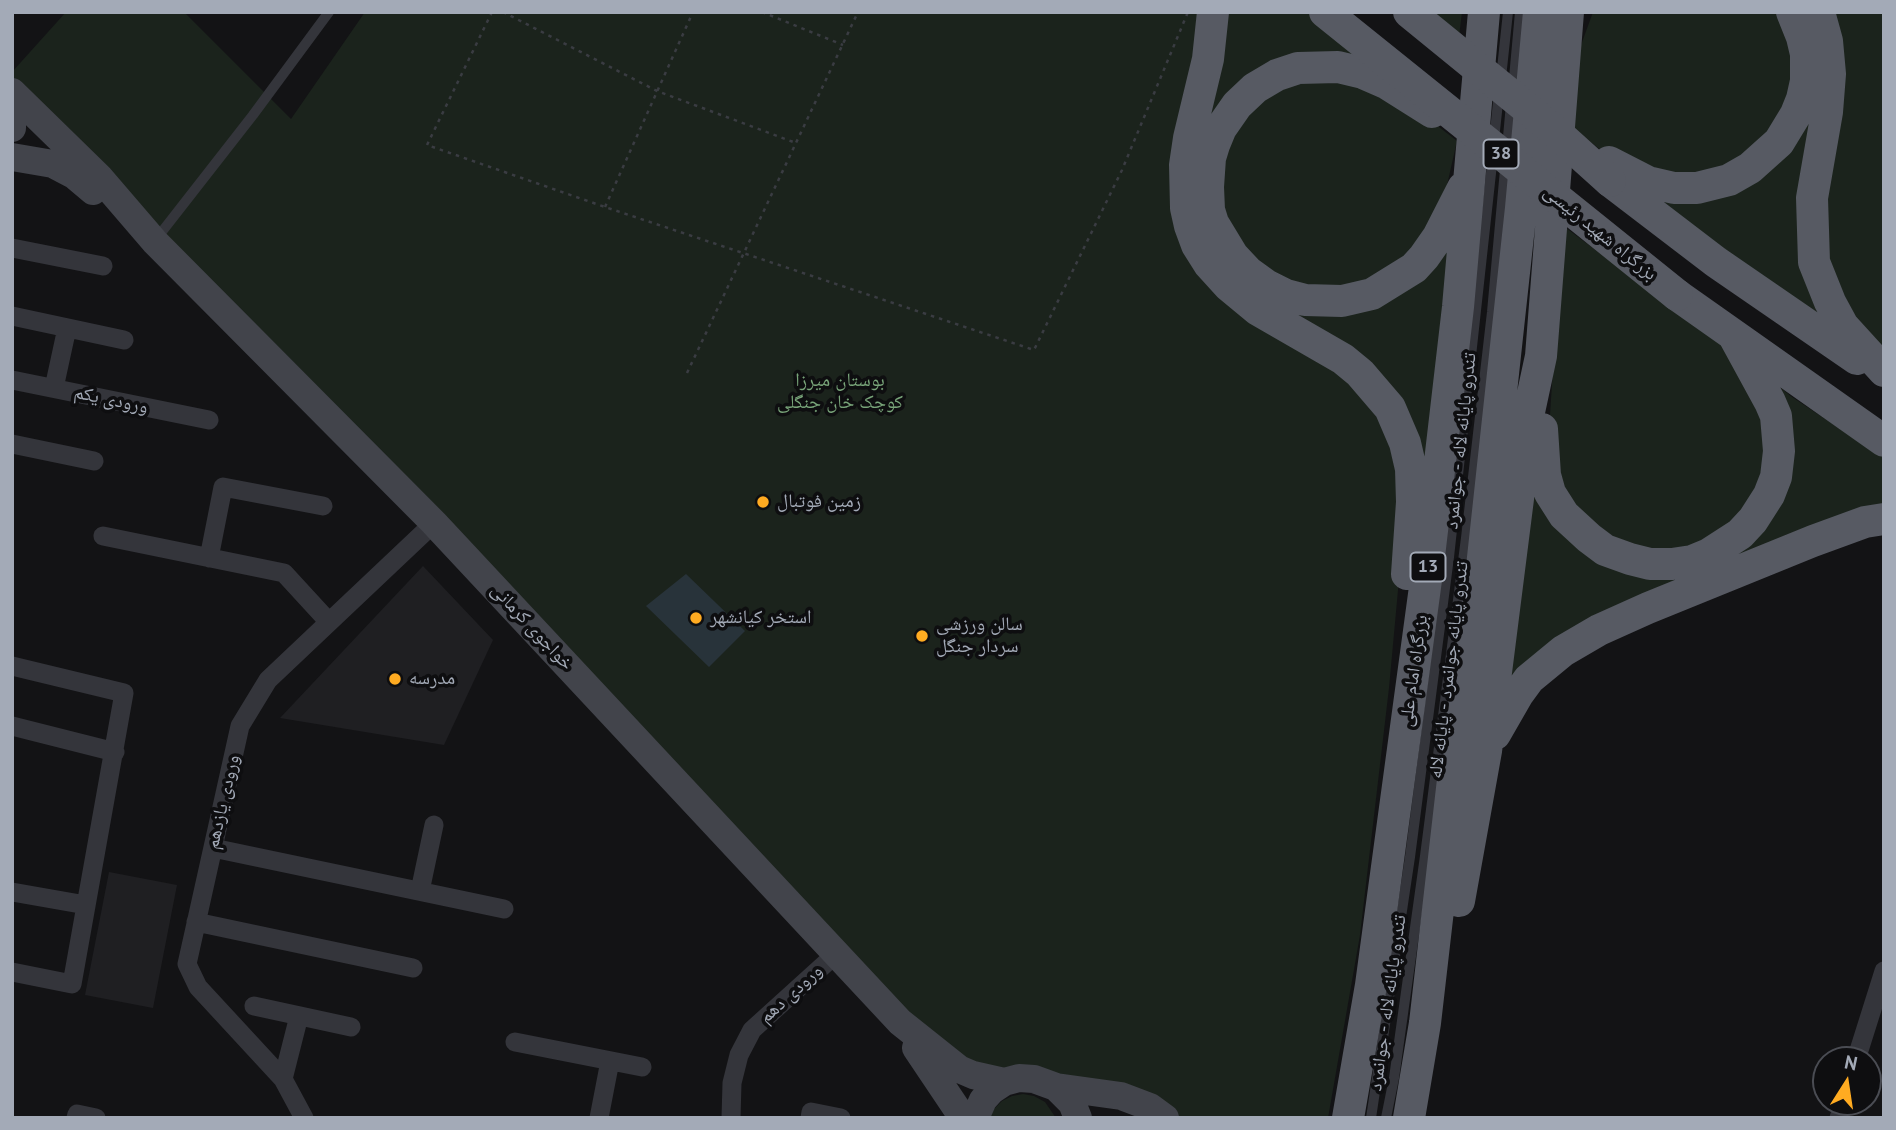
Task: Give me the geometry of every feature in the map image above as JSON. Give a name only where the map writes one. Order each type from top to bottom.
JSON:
[{"type":"highway","points":[[1213,12],[1208,58],[1185,166],[1186,208],[1190,226],[1197,245],[1209,264],[1228,286],[1258,310],[1322,346],[1360,373],[1378,391],[1399,427],[1410,462],[1412,502],[1401,676],[1404,739]]},
{"type":"highway","name":"بزرگراه شهید رئیسی","points":[[1325,12],[1677,295],[1884,441]]},
{"type":"highway","points":[[1409,12],[1607,170],[1716,262],[1884,377]]},
{"type":"highway","name":"بزرگراه امام علی","points":[[1348,1118],[1371,985],[1443,440],[1470,174],[1483,12]]},
{"type":"highway","points":[[1409,1118],[1425,1023],[1454,771],[1476,622],[1521,208],[1539,12]]},
{"type":"highway","points":[[1586,12],[1568,27],[1541,356],[1543,454],[1550,493],[1564,515],[1605,550],[1650,564],[1692,561],[1709,555],[1740,534],[1769,495],[1776,477],[1779,452],[1776,416],[1762,384],[1734,336]]},
{"type":"highway","points":[[1607,170],[1622,171],[1648,182],[1674,188],[1697,188],[1729,180],[1750,168],[1779,142],[1802,99],[1806,81],[1806,54],[1792,12]]},
{"type":"highway","points":[[1819,12],[1828,41],[1830,75],[1827,112],[1812,198],[1814,262],[1843,326],[1884,371]]},
{"type":"highway","points":[[1465,126],[1444,118],[1386,83],[1363,73],[1338,67],[1298,68],[1277,75],[1255,88],[1237,105],[1221,128],[1210,158],[1209,210],[1213,223],[1233,256],[1248,272],[1286,295],[1305,300],[1342,301],[1372,294],[1403,277],[1424,257],[1438,237],[1470,174]]},
{"type":"highway","points":[[1425,1023],[1458,908],[1486,751],[1529,412],[1541,356]]},
{"type":"highway","points":[[1486,751],[1529,679],[1581,641],[1647,608],[1813,541],[1865,522],[1884,519]]},
{"type":"main road","points":[[12,92],[100,177],[155,242]]},
{"type":"main road","points":[[12,103],[12,128]]},
{"type":"main road","points":[[12,157],[40,160],[62,168],[155,242]]},
{"type":"main road","name":"خواجوی کرمانی","points":[[155,242],[434,523],[900,1021]]},
{"type":"main road","points":[[900,1021],[958,1069],[1004,1082]]},
{"type":"main road","points":[[900,1021],[963,1118]]},
{"type":"main road","points":[[975,1118],[983,1100],[992,1090],[1004,1082],[1019,1078],[1034,1079],[1056,1087],[1121,1096],[1150,1107],[1165,1118]]},
{"type":"main road","points":[[1056,1087],[1072,1103],[1078,1118]]},
{"type":"main road","points":[[1090,1118],[1114,1110],[1142,1118]]},
{"type":"street","points":[[12,248],[103,266]]},
{"type":"street","points":[[12,316],[124,340]]},
{"type":"street","points":[[54,388],[67,327]]},
{"type":"street","name":"ورودی یکم","points":[[12,380],[209,420]]},
{"type":"street","points":[[12,444],[94,461]]},
{"type":"street","points":[[209,558],[223,487],[323,506]]},
{"type":"street","name":"ورودی یازدهم","points":[[304,1118],[283,1079],[198,987],[187,964],[196,922],[240,726],[268,680],[434,523]]},
{"type":"street","points":[[103,536],[284,573],[329,622]]},
{"type":"street","points":[[12,666],[124,693],[72,984],[12,972]]},
{"type":"street","points":[[12,726],[115,752]]},
{"type":"street","points":[[420,891],[434,825]]},
{"type":"street","points":[[213,848],[504,909]]},
{"type":"street","points":[[12,892],[86,905]]},
{"type":"street","points":[[196,922],[413,968]]},
{"type":"street","name":"ورودی دهم","points":[[731,1118],[732,1083],[739,1055],[751,1030],[837,953]]},
{"type":"street","points":[[1863,1046],[1876,1022],[1884,971]]},
{"type":"street","points":[[254,1006],[351,1027]]},
{"type":"street","points":[[283,1079],[299,1016]]},
{"type":"street","points":[[515,1042],[642,1068]]},
{"type":"street","points":[[599,1118],[610,1061]]},
{"type":"street","points":[[810,1118],[811,1112],[841,1118]]},
{"type":"street","points":[[76,1118],[77,1114],[96,1118]]},
{"type":"lane","points":[[155,242],[329,12]]},
{"type":"lane","name":"تندرو پایانه لاله - جوانمرد","points":[[1371,1118],[1412,843],[1449,557],[1508,12]]},
{"type":"lane","name":"تندرو پایانه جوانمرد - پایانه لاله","points":[[1386,1118],[1423,869],[1466,538],[1492,312],[1520,12]]},
{"type":"path","points":[[492,12],[427,145],[605,208],[1034,350],[1122,170],[1188,12]]},
{"type":"path","points":[[503,12],[657,91],[796,144]]},
{"type":"path","points":[[605,208],[693,12]]},
{"type":"path","points":[[761,12],[843,45]]},
{"type":"path","points":[[687,373],[858,12]]},
{"type":"shaded area","name":"مدرسه","points":[[423,566],[493,640],[444,745],[280,718]]},
{"type":"shaded area","name":"استخر کیانشهر","points":[[686,574],[745,631],[709,667],[646,606]]},
{"type":"shaded area","points":[[109,872],[177,885],[153,1008],[85,995]]},
{"type":"green space","name":"بوستان میرزا کوچک خان جنگلی","points":[[66,12],[184,12],[291,119],[365,12],[1207,12],[1178,163],[1311,347],[1381,406],[1405,514],[1389,688],[1360,935],[1328,1118],[1170,1118],[1005,1072],[948,1053],[12,81],[12,72]]},
{"type":"green space","points":[[1219,12],[1311,12],[1424,103],[1385,78],[1350,61],[1298,61],[1272,70],[1248,84],[1232,100],[1217,122],[1204,151],[1200,191],[1207,226],[1238,274],[1262,291],[1285,301],[1316,307],[1351,306],[1394,291],[1422,270],[1444,239],[1454,217],[1436,398],[1408,620],[1417,484],[1412,449],[1400,416],[1381,388],[1353,361],[1309,332],[1263,307],[1237,285],[1212,259],[1194,219],[1190,192],[1192,161],[1214,62]]},
{"type":"green space","points":[[1430,12],[1462,12],[1459,37]]},
{"type":"green space","points":[[1593,12],[1782,12],[1794,43],[1788,111],[1744,161],[1674,182],[1602,151],[1573,128],[1577,56]]},
{"type":"green space","points":[[1826,12],[1884,12],[1884,357],[1828,282]]},
{"type":"green space","points":[[1819,44],[1806,194],[1858,351],[1631,181],[1757,174]]},
{"type":"green space","points":[[1325,72],[1425,116],[1457,141],[1440,216],[1387,281],[1295,292],[1234,247],[1214,188],[1221,145],[1273,85]]},
{"type":"green space","points":[[1562,225],[1722,344],[1769,425],[1756,501],[1709,545],[1640,555],[1563,502],[1549,431]]},
{"type":"green space","points":[[1760,371],[1792,397],[1884,458],[1884,511],[1650,600],[1496,717],[1536,474],[1638,572],[1766,516]]},
{"type":"green space","points":[[1023,1094],[1045,1102],[1056,1118],[989,1118],[1002,1101]]},
{"type":"place","name":"زمین فوتبال","points":[[763,502]]},
{"type":"place","name":"استخر کیانشهر","points":[[696,618]]},
{"type":"place","name":"سالن ورزشی سردار جنگل","points":[[922,636]]},
{"type":"place","name":"مدرسه","points":[[395,679]]}]
